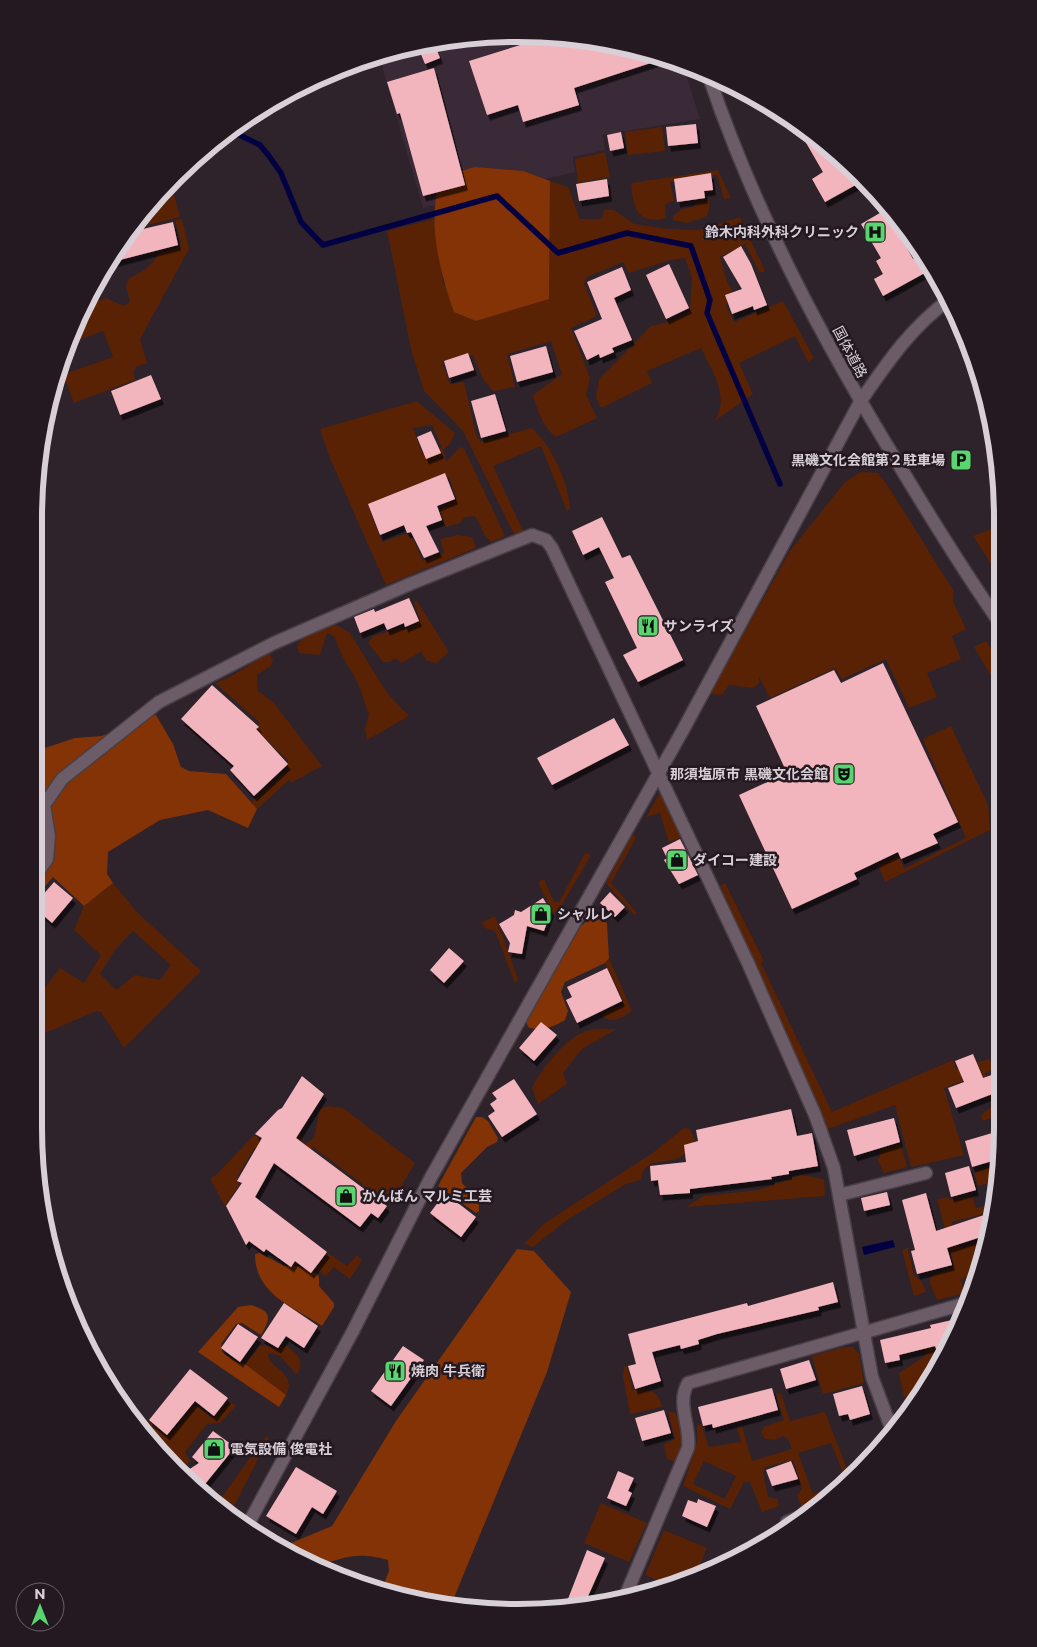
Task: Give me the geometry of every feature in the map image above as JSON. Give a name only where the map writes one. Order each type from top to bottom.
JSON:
[{"type":"street","name":"国体道路","points":[[712,84],[740,162],[769,232],[860,402],[951,550],[994,614]]},
{"type":"street","points":[[250,1521],[353,1331],[430,1179],[751,606],[860,402],[908,335],[928,315],[943,304]]},
{"type":"street","points":[[42,866],[47,859],[49,836],[44,805],[62,779],[159,702],[274,643],[410,584],[532,535],[546,540],[552,548],[748,963],[815,1115],[834,1168],[872,1377],[891,1424]]},
{"type":"street","points":[[839,1195],[926,1173]]},
{"type":"street","points":[[627,1591],[688,1448],[690,1436],[681,1400],[688,1383],[960,1305]]},
{"type":"shaded area","points":[[518,42],[581,47],[611,52],[642,59],[686,73],[700,119],[602,135],[605,150],[573,157],[575,172],[423,208],[381,63],[456,47]]},
{"type":"shaded area","points":[[662,127],[665,151],[628,155],[625,132]]},
{"type":"shaded area","points":[[605,152],[610,177],[578,183],[575,159]]},
{"type":"shaded area","points":[[475,167],[523,171],[550,181],[549,299],[476,321],[454,312],[441,271],[435,226],[436,197],[444,176]]},
{"type":"shaded area","points":[[718,170],[731,198],[724,199],[717,175],[670,182],[674,201],[665,204],[666,218],[648,219],[638,212],[635,206],[631,183]]},
{"type":"shaded area","points":[[550,181],[568,187],[580,219],[602,219],[604,210],[614,210],[634,224],[669,229],[698,230],[740,217],[765,271],[760,273],[745,244],[720,257],[727,282],[732,289],[726,306],[734,322],[783,301],[814,358],[808,362],[795,336],[739,363],[753,394],[715,421],[721,402],[720,393],[718,384],[701,348],[647,371],[652,383],[601,408],[596,398],[599,379],[651,326],[668,322],[690,311],[692,278],[685,258],[670,260],[629,273],[623,262],[587,277],[584,283],[597,316],[571,328],[590,378],[586,395],[597,418],[556,437],[547,429],[533,395],[562,374],[551,341],[507,354],[515,387],[493,391],[483,379],[473,355],[442,362],[450,384],[464,382],[476,434],[481,442],[532,428],[546,445],[558,465],[569,497],[570,508],[567,511],[541,446],[493,466],[523,531],[514,534],[463,431],[424,391],[411,349],[387,231],[434,219],[443,283],[476,321],[549,298]]},
{"type":"shaded area","points":[[173,192],[180,217],[144,226]]},
{"type":"shaded area","points":[[709,200],[709,210],[706,217],[687,223],[673,220],[673,216],[682,209],[694,207],[695,203]]},
{"type":"shaded area","points":[[182,219],[189,249],[140,339],[147,363],[136,367],[133,372],[135,380],[74,403],[66,382],[63,383],[65,374],[113,357],[103,331],[78,339],[95,302],[106,298],[124,306],[130,302],[126,287],[129,278],[147,268],[159,253],[178,248],[181,242],[175,220]]},
{"type":"shaded area","points":[[417,401],[455,433],[450,444],[443,449],[446,462],[460,447],[464,448],[505,536],[492,542],[486,537],[475,516],[465,517],[459,524],[445,527],[440,508],[457,500],[449,477],[369,508],[382,542],[406,534],[413,539],[423,561],[444,553],[440,539],[457,535],[472,537],[476,548],[386,585],[329,456],[320,429]],"holes":[[[432,425],[442,448],[423,455],[413,428]]]},
{"type":"shaded area","points":[[861,472],[878,473],[953,590],[953,601],[966,629],[952,636],[961,659],[927,673],[937,697],[909,708],[886,659],[842,679],[835,668],[770,698],[759,677],[759,683],[753,688],[729,685],[722,695],[710,694],[790,551],[845,482]]},
{"type":"shaded area","points":[[994,528],[994,569],[973,536]]},
{"type":"shaded area","points":[[416,600],[449,652],[437,663],[427,661],[421,652],[401,663],[396,658],[390,662],[383,662],[368,643],[373,636],[401,628],[404,630],[417,624],[420,618],[414,603]]},
{"type":"shaded area","points":[[334,624],[349,632],[388,694],[409,716],[367,740],[365,729],[369,714],[360,688],[339,650],[335,637],[327,633],[320,655],[299,653],[297,647],[303,638]]},
{"type":"shaded area","points":[[986,641],[994,653],[994,681],[974,647]]},
{"type":"shaded area","points":[[269,653],[273,660],[271,666],[257,675],[257,690],[274,703],[322,766],[291,783],[289,780],[257,809],[252,802],[287,769],[288,760],[257,732],[259,722],[215,683]]},
{"type":"shaded area","points":[[141,709],[156,715],[173,744],[181,767],[189,771],[226,774],[257,809],[248,828],[208,810],[160,820],[108,852],[107,874],[113,883],[84,906],[53,877],[42,890],[42,749],[75,738],[102,736],[115,730]]},
{"type":"shaded area","points":[[951,726],[988,805],[990,830],[885,882],[878,865],[898,856],[905,868],[966,838],[923,739]]},
{"type":"shaded area","points":[[661,791],[682,837],[669,842],[660,813],[646,817]]},
{"type":"shaded area","points":[[633,834],[636,838],[611,883],[637,913],[634,915],[606,883]]},
{"type":"shaded area","points":[[585,853],[591,855],[556,915],[553,913],[538,882],[544,879],[554,902],[559,902]]},
{"type":"shaded area","points":[[113,883],[137,912],[201,971],[124,1048],[101,1012],[96,1011],[42,1035],[42,992],[60,968],[84,983],[101,955],[74,930],[84,906]],"holes":[[[133,931],[171,965],[160,980],[135,975],[116,990],[100,974],[115,950]]]},
{"type":"shaded area","points":[[725,883],[764,961],[761,963],[832,1112],[953,1060],[956,1069],[989,1059],[992,1064],[994,1064],[994,1069],[985,1073],[994,1103],[994,1117],[982,1121],[981,1115],[992,1106],[981,1074],[944,1088],[964,1155],[911,1167],[895,1105],[828,1129],[720,885]]},
{"type":"shaded area","points":[[495,916],[518,979],[515,983],[495,931],[487,929],[481,923]]},
{"type":"shaded area","points":[[589,919],[598,919],[607,923],[609,958],[605,963],[565,982],[561,992],[568,1011],[565,1020],[547,1028],[537,1029],[528,1027],[526,1021],[581,926]]},
{"type":"shaded area","points":[[609,958],[632,1011],[613,1020],[609,1020],[601,1015],[622,1004],[623,1000],[605,963]]},
{"type":"shaded area","points":[[617,1029],[582,1049],[563,1073],[567,1084],[538,1104],[532,1088],[536,1080],[548,1063],[572,1038],[589,1030]]},
{"type":"shaded area","points":[[329,1106],[343,1108],[415,1163],[390,1205],[313,1147],[294,1173],[262,1147],[254,1149],[237,1177],[239,1185],[225,1206],[210,1179],[254,1135],[262,1140],[294,1142],[300,1131],[302,1139],[298,1149],[314,1138],[320,1109]]},
{"type":"shaded area","points":[[476,1117],[482,1117],[488,1121],[498,1138],[497,1142],[487,1147],[461,1173],[462,1183],[479,1201],[479,1211],[476,1213],[438,1186]]},
{"type":"shaded area","points":[[684,1128],[690,1129],[695,1140],[682,1156],[651,1164],[643,1172],[641,1180],[626,1184],[567,1220],[533,1247],[524,1244],[545,1223],[654,1152]]},
{"type":"shaded area","points":[[901,1144],[907,1167],[884,1173],[877,1159],[880,1157],[880,1150]]},
{"type":"shaded area","points":[[992,1166],[991,1182],[978,1186],[974,1172]]},
{"type":"shaded area","points":[[801,1175],[824,1179],[825,1196],[686,1207],[704,1196],[759,1190]]},
{"type":"shaded area","points":[[972,1196],[976,1208],[984,1206],[987,1212],[952,1222],[951,1227],[956,1244],[961,1247],[980,1242],[971,1275],[961,1279],[964,1293],[937,1300],[930,1284],[931,1275],[953,1268],[954,1264],[937,1199],[948,1197],[950,1200]]},
{"type":"shaded area","points":[[893,1240],[895,1247],[864,1255],[862,1247]]},
{"type":"shaded area","points":[[908,1248],[914,1275],[922,1282],[926,1292],[914,1296],[902,1250]]},
{"type":"shaded area","points":[[517,1249],[534,1251],[571,1292],[547,1372],[453,1600],[384,1585],[389,1571],[388,1560],[369,1556],[354,1556],[326,1563],[287,1545],[332,1526],[396,1421]]},
{"type":"shaded area","points":[[260,1253],[284,1266],[297,1266],[316,1273],[319,1277],[319,1286],[334,1303],[334,1307],[322,1326],[277,1298],[268,1289],[261,1279],[257,1268],[255,1254]]},
{"type":"shaded area","points":[[328,1253],[347,1266],[357,1255],[362,1260],[350,1279],[334,1267],[326,1276],[316,1269]]},
{"type":"shaded area","points":[[251,1305],[258,1307],[268,1315],[267,1324],[261,1335],[242,1323],[236,1324],[221,1344],[222,1352],[236,1362],[245,1364],[286,1395],[279,1407],[198,1352],[238,1307]]},
{"type":"shaded area","points":[[266,1345],[273,1348],[287,1346],[299,1358],[300,1368],[298,1373],[295,1373],[280,1356],[270,1353],[268,1356],[289,1382],[286,1395],[245,1364],[260,1346]]},
{"type":"shaded area","points":[[932,1346],[935,1358],[913,1394],[904,1397],[899,1373],[925,1356],[926,1349]]},
{"type":"shaded area","points":[[843,1347],[853,1347],[859,1354],[864,1383],[823,1394],[812,1356]]},
{"type":"shaded area","points":[[627,1366],[633,1390],[652,1391],[658,1397],[662,1407],[630,1414],[623,1377],[624,1367]]},
{"type":"shaded area","points":[[776,1393],[781,1394],[790,1421],[825,1412],[848,1471],[844,1475],[831,1443],[798,1453],[813,1494],[828,1489],[809,1505],[802,1508],[797,1495],[802,1489],[793,1460],[765,1467],[763,1473],[768,1497],[778,1499],[779,1506],[762,1512],[750,1482],[744,1482],[730,1509],[683,1486],[697,1442],[697,1425],[701,1424],[709,1447],[741,1442],[737,1427],[742,1426],[752,1461],[792,1449],[788,1439],[783,1436],[775,1440],[765,1439],[761,1432],[765,1426],[784,1420]],"holes":[[[704,1461],[736,1476],[725,1499],[693,1484]]]},
{"type":"shaded area","points":[[230,1401],[236,1406],[220,1423],[207,1424],[185,1452],[190,1462],[183,1466],[145,1422],[146,1420],[168,1437],[195,1405],[211,1417],[216,1417]]},
{"type":"shaded area","points":[[668,1412],[674,1412],[678,1418],[682,1437],[675,1462],[667,1459],[664,1444],[675,1439]]},
{"type":"shaded area","points":[[266,1436],[269,1438],[233,1509],[220,1499]]},
{"type":"shaded area","points":[[601,1503],[647,1523],[629,1562],[584,1543]]},
{"type":"shaded area","points":[[664,1530],[707,1548],[698,1569],[662,1582],[645,1575]]},
{"type":"building","points":[[528,43],[581,47],[653,62],[574,88],[579,105],[523,122],[518,105],[487,115],[469,61]]},
{"type":"building","points":[[437,50],[440,58],[425,64],[421,53]]},
{"type":"building","points":[[434,68],[465,185],[423,196],[400,113],[397,114],[387,82]]},
{"type":"building","points":[[696,124],[698,143],[668,146],[666,127]]},
{"type":"building","points":[[621,132],[624,148],[610,151],[607,135]]},
{"type":"building","points":[[803,137],[857,184],[825,202],[812,179],[823,172]]},
{"type":"building","points":[[711,173],[713,190],[704,191],[705,198],[677,202],[674,179]]},
{"type":"building","points":[[607,179],[609,196],[579,201],[576,184]]},
{"type":"building","points":[[882,212],[896,228],[913,259],[916,257],[926,272],[883,296],[874,279],[883,274],[876,261],[881,258],[861,224]]},
{"type":"building","points":[[173,222],[178,245],[119,260],[141,230]]},
{"type":"building","points":[[741,246],[751,264],[767,305],[754,310],[753,306],[732,314],[725,295],[742,289],[723,257]]},
{"type":"building","points":[[669,264],[689,308],[666,319],[646,275]]},
{"type":"building","points":[[622,267],[631,290],[614,298],[632,340],[612,348],[614,352],[600,358],[599,354],[587,360],[574,331],[602,319],[587,282]]},
{"type":"building","points":[[546,346],[553,372],[517,382],[510,356]]},
{"type":"building","points":[[468,353],[474,370],[449,378],[444,361]]},
{"type":"building","points":[[151,375],[161,399],[120,415],[111,391]]},
{"type":"building","points":[[495,394],[506,431],[481,438],[471,401]]},
{"type":"building","points":[[431,431],[441,453],[426,459],[417,437]]},
{"type":"building","points":[[445,473],[455,499],[437,506],[442,520],[426,526],[439,552],[424,558],[411,532],[407,533],[404,525],[380,535],[368,504]]},
{"type":"building","points":[[602,517],[622,558],[630,555],[683,660],[638,682],[623,655],[637,648],[605,582],[614,578],[599,547],[583,555],[572,531]]},
{"type":"building","points":[[409,598],[419,621],[405,627],[404,623],[387,630],[384,623],[360,633],[354,617],[374,609],[375,612]]},
{"type":"building","points":[[883,663],[958,822],[933,834],[938,843],[901,859],[898,852],[854,873],[857,879],[792,909],[739,795],[787,773],[756,706],[834,670],[841,683]]},
{"type":"building","points":[[212,685],[259,727],[256,729],[288,764],[254,796],[230,770],[234,766],[181,719]]},
{"type":"building","points":[[614,718],[629,745],[552,785],[537,758]]},
{"type":"building","points":[[680,839],[698,875],[679,884],[664,860],[667,858],[662,848]]},
{"type":"building","points":[[54,882],[73,898],[52,923],[42,914],[42,896]]},
{"type":"building","points":[[610,892],[625,907],[615,917],[600,903]]},
{"type":"building","points":[[543,898],[551,911],[544,931],[527,926],[522,954],[508,952],[510,943],[499,924],[514,915],[515,910],[521,912]]},
{"type":"building","points":[[449,948],[464,961],[444,983],[430,970]]},
{"type":"building","points":[[607,968],[622,1001],[577,1023],[566,1000],[572,997],[567,987]]},
{"type":"building","points":[[541,1022],[557,1035],[534,1061],[519,1048]]},
{"type":"building","points":[[973,1054],[983,1078],[994,1074],[994,1093],[956,1108],[948,1088],[964,1082],[955,1061]]},
{"type":"building","points":[[302,1076],[324,1094],[296,1138],[387,1206],[378,1218],[371,1213],[360,1227],[274,1163],[255,1197],[327,1252],[311,1273],[295,1261],[291,1267],[266,1249],[264,1252],[249,1241],[246,1245],[226,1206],[242,1183],[237,1181],[262,1138],[255,1134],[282,1108]]},
{"type":"building","points":[[514,1079],[537,1114],[502,1137],[488,1116],[495,1111],[490,1104],[497,1099],[492,1093]]},
{"type":"building","points":[[791,1109],[797,1136],[812,1133],[818,1166],[789,1171],[789,1174],[771,1177],[772,1179],[690,1189],[690,1193],[660,1195],[658,1180],[651,1181],[650,1166],[686,1162],[684,1145],[698,1141],[696,1130]]},
{"type":"building","points":[[894,1118],[900,1142],[854,1156],[847,1130]]},
{"type":"building","points":[[994,1133],[993,1161],[972,1167],[965,1141]]},
{"type":"building","points":[[969,1166],[976,1190],[951,1197],[945,1173]]},
{"type":"building","points":[[887,1192],[890,1205],[864,1211],[861,1198]]},
{"type":"building","points":[[445,1193],[476,1217],[461,1237],[430,1213]]},
{"type":"building","points":[[926,1193],[936,1231],[984,1215],[985,1219],[981,1237],[947,1248],[952,1265],[917,1274],[911,1251],[915,1250],[902,1200]]},
{"type":"building","points":[[833,1282],[838,1302],[818,1307],[819,1310],[717,1334],[698,1340],[699,1344],[681,1349],[680,1345],[652,1352],[661,1381],[635,1389],[628,1366],[636,1364],[628,1334],[747,1303],[748,1306]]},
{"type":"building","points":[[284,1303],[318,1326],[304,1348],[286,1336],[278,1348],[261,1338]]},
{"type":"building","points":[[954,1320],[939,1351],[937,1351],[935,1346],[899,1355],[900,1360],[885,1363],[880,1340],[931,1328],[930,1325]]},
{"type":"building","points":[[238,1324],[258,1337],[240,1362],[221,1348]]},
{"type":"building","points":[[403,1346],[424,1360],[391,1406],[371,1391]]},
{"type":"building","points":[[809,1360],[816,1380],[786,1389],[780,1369]]},
{"type":"building","points":[[190,1369],[228,1398],[214,1416],[195,1401],[167,1435],[149,1420]]},
{"type":"building","points":[[862,1386],[870,1414],[850,1420],[848,1414],[839,1416],[833,1394]]},
{"type":"building","points":[[772,1388],[778,1410],[713,1428],[712,1424],[703,1426],[698,1407]]},
{"type":"building","points":[[664,1410],[671,1433],[642,1441],[635,1418]]},
{"type":"building","points":[[213,1431],[235,1447],[204,1485],[188,1470],[199,1463],[192,1457]]},
{"type":"building","points":[[791,1461],[798,1479],[772,1486],[766,1470]]},
{"type":"building","points":[[296,1467],[337,1491],[323,1514],[312,1507],[296,1534],[266,1516]]},
{"type":"building","points":[[618,1471],[634,1478],[628,1491],[632,1493],[626,1506],[607,1498]]},
{"type":"building","points":[[698,1499],[716,1506],[707,1527],[682,1516],[688,1500],[697,1503]]},
{"type":"building","points":[[587,1550],[605,1558],[587,1599],[567,1601]]},
{"type":"waterway","points":[[238,134],[260,145],[269,156],[281,173],[301,222],[323,245],[497,196],[558,253],[627,233],[691,246],[710,300],[707,313],[780,484]]},
{"type":"place","name":"鈴木内科外科クリニック","points":[[875,232]]},
{"type":"place","name":"黒磯文化会館第２駐車場","points":[[961,460]]},
{"type":"place","name":"サンライズ","points":[[648,626]]},
{"type":"place","name":"那須塩原市 黒磯文化会館","points":[[844,774]]},
{"type":"place","name":"ダイコー建設","points":[[677,860]]},
{"type":"place","name":"シャルレ","points":[[541,914]]},
{"type":"place","name":"かんばん マルミ工芸","points":[[346,1196]]},
{"type":"place","name":"焼肉 牛兵衛","points":[[395,1371]]},
{"type":"place","name":"電気設備 俊電社","points":[[214,1449]]}]
